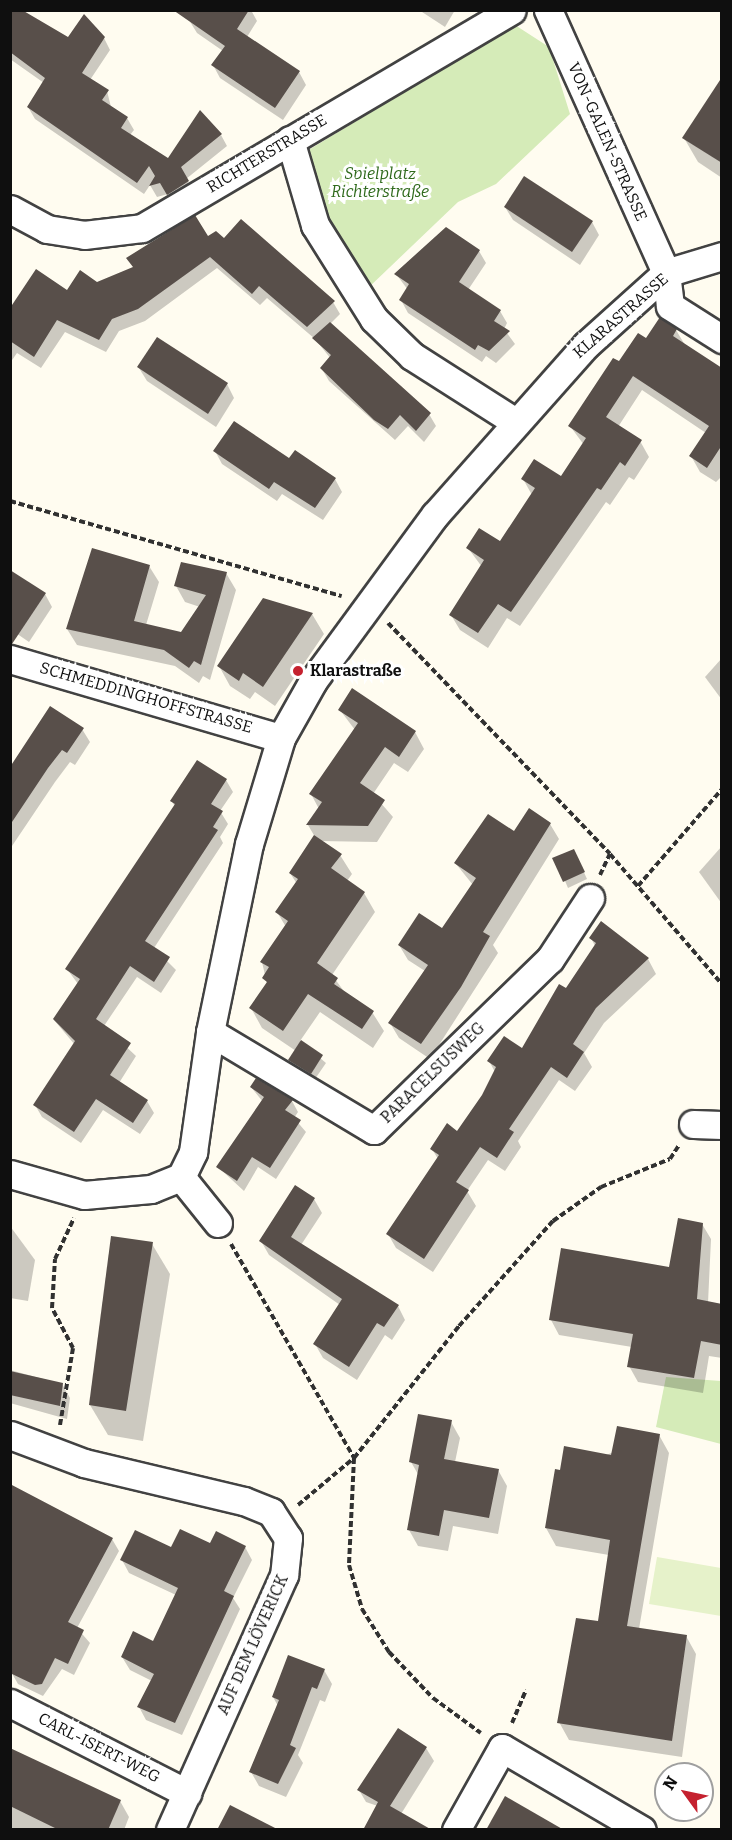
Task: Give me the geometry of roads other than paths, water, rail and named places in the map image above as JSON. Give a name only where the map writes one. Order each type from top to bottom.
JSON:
[{"type":"street","name":"RICHTERSTRASSE","points":[[10,209],[47,229],[84,235],[142,228],[512,10]]},
{"type":"street","name":"VON-GALEN-STRASSE","points":[[548,10],[666,273],[670,306],[722,339]]},
{"type":"street","points":[[290,140],[315,225],[374,319],[412,356],[514,421]]},
{"type":"street","name":"KLARASTRASSE","points":[[181,1177],[193,1152],[210,1032],[249,844],[280,738],[313,681],[369,603],[514,421],[586,345],[666,273],[722,256]]},
{"type":"street","name":"SCHMEDDINGHOFFSTRASSE","points":[[10,659],[280,738]]},
{"type":"street","name":"PARACELSUSWEG","points":[[210,1032],[374,1130],[550,959],[590,898]]},
{"type":"street","points":[[693,1124],[722,1125]]},
{"type":"street","points":[[10,1174],[84,1195],[151,1189],[181,1177],[218,1223]]},
{"type":"street","name":"AUF DEM LÖVERICK","points":[[10,1435],[54,1455],[244,1501],[281,1523],[290,1553],[285,1575],[170,1830]]},
{"type":"street","name":"CARL-ISERT-WEG","points":[[10,1703],[187,1793]]},
{"type":"street","points":[[456,1830],[502,1748],[642,1830]]},
{"type":"place","name":"Klarastraße","points":[[298,671]]},
{"type":"park label","name":"Spielplatz Richterstraße","points":[[380,183]]}]
